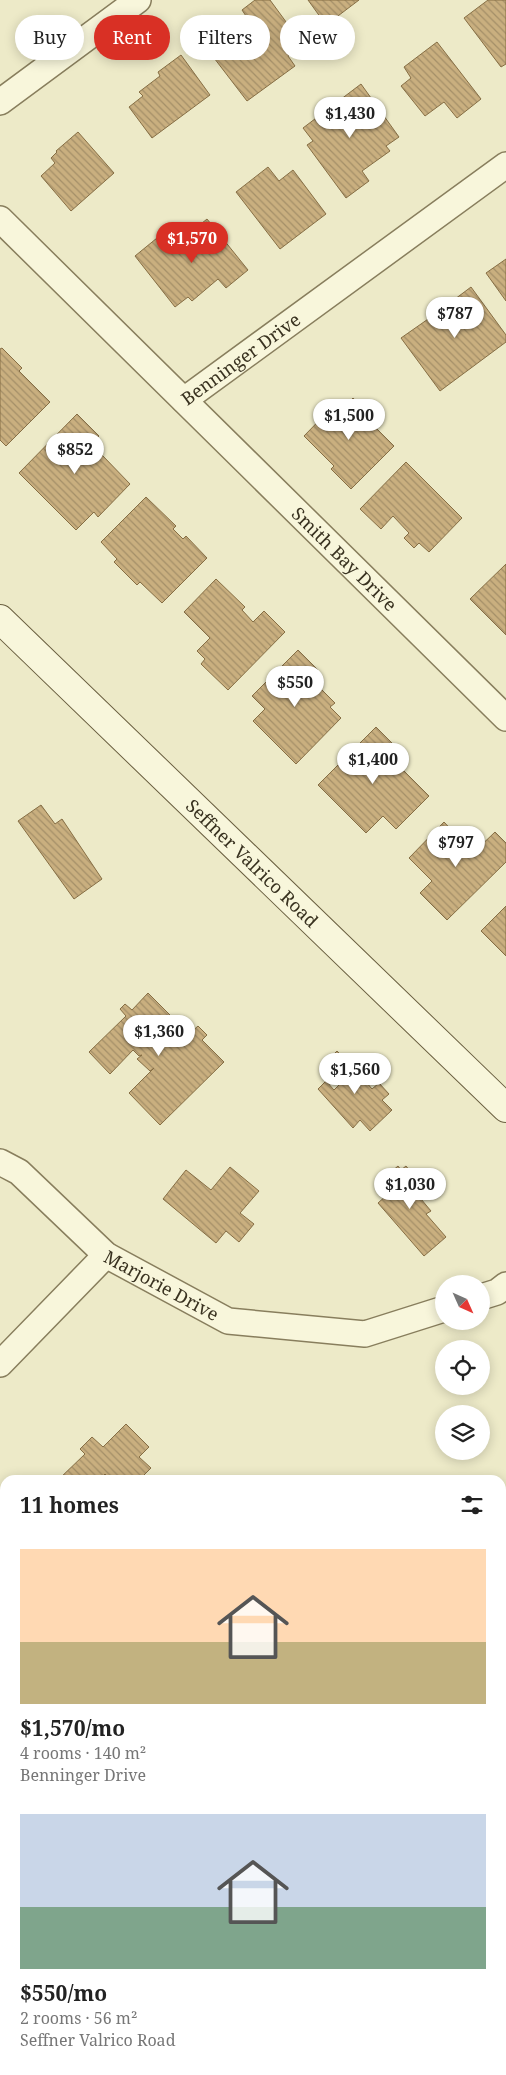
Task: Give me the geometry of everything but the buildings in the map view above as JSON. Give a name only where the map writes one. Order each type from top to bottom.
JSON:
[{"type":"street","points":[[0,102],[138,0]]},
{"type":"street","name":"Benninger Drive","points":[[0,219],[184,400],[506,165]]},
{"type":"street","name":"Smith Bay Drive","points":[[184,400],[506,718]]},
{"type":"street","name":"Seffner Valrico Road","points":[[0,619],[506,1108]]},
{"type":"street","name":"Marjorie Drive","points":[[0,1162],[19,1172],[106,1255],[228,1321],[365,1334],[435,1312]]},
{"type":"street","points":[[0,1364],[106,1255]]},
{"type":"street","points":[[490,1294],[497,1292],[506,1285]]}]
